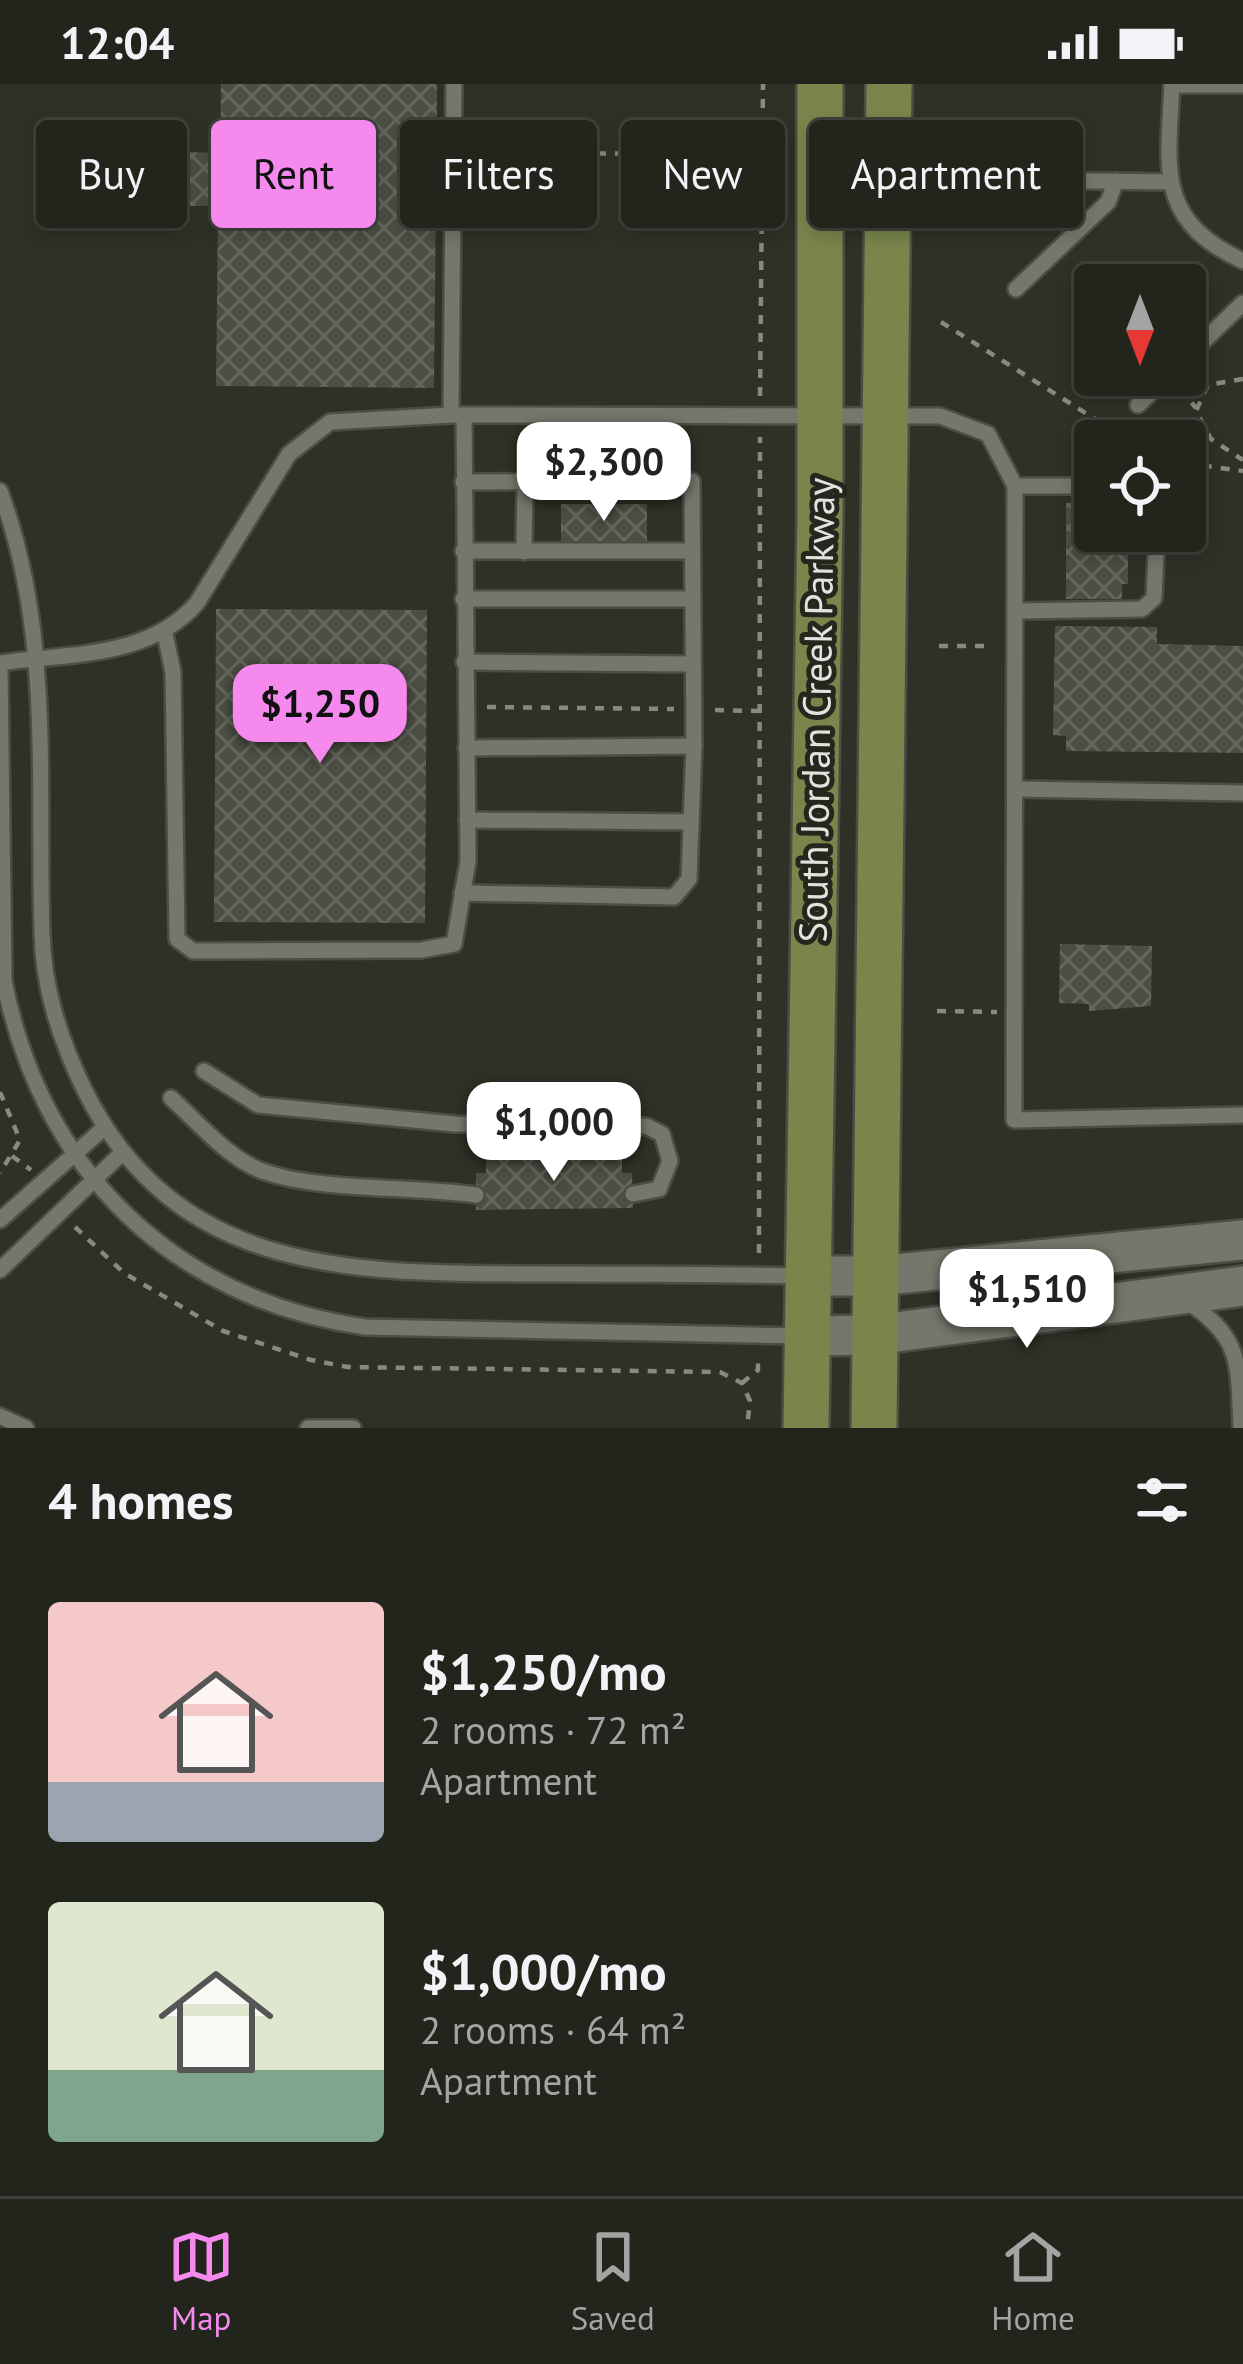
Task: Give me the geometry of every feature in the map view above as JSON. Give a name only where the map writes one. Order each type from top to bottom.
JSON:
[{"type":"main road","name":"South Jordan Creek Parkway","points":[[806,1428],[820,84]]},
{"type":"main road","name":"South Jordan Creek Parkway","points":[[874,1428],[889,84]]},
{"type":"street","points":[[807,1276],[875,1276],[1243,1240]]},
{"type":"street","points":[[807,1336],[874,1335],[1173,1291],[1243,1286]]},
{"type":"lane","points":[[454,84],[454,120]]},
{"type":"lane","points":[[1243,86],[1172,84],[1169,182],[1188,225],[1204,242],[1243,261]]},
{"type":"lane","points":[[1083,181],[1169,182]]},
{"type":"lane","points":[[1016,289],[1108,202],[1116,182]]},
{"type":"lane","points":[[165,634],[173,672],[177,939],[193,951],[422,950],[454,944],[467,820],[464,482],[457,416],[455,228]]},
{"type":"lane","points":[[1206,339],[1243,303]]},
{"type":"lane","points":[[1138,405],[1147,396]]},
{"type":"lane","points":[[807,1336],[365,1327],[308,1319],[258,1304],[150,1238],[92,1182],[74,1155],[41,1103],[14,1032],[4,981],[0,665],[111,650],[165,634],[197,603],[289,454],[330,422],[457,416],[940,416],[988,434],[1016,486],[1013,1120],[1243,1115]]},
{"type":"lane","points":[[462,893],[674,897],[689,879],[694,746],[692,482],[464,482]]},
{"type":"lane","points":[[524,552],[525,482]]},
{"type":"lane","points":[[1016,486],[1074,486]]},
{"type":"lane","points":[[0,491],[36,658],[41,937],[48,991],[58,1032],[104,1128],[157,1188],[258,1250],[304,1263],[398,1274],[807,1276]]},
{"type":"lane","points":[[463,551],[691,551]]},
{"type":"lane","points":[[1016,611],[1142,609],[1154,598],[1156,552]]},
{"type":"lane","points":[[463,599],[691,599]]},
{"type":"lane","points":[[464,662],[692,664]]},
{"type":"lane","points":[[466,748],[694,746]]},
{"type":"lane","points":[[1016,789],[1243,793]]},
{"type":"lane","points":[[467,820],[691,822]]},
{"type":"lane","points":[[204,1071],[258,1106],[455,1124],[646,1126],[662,1134],[670,1161],[659,1189],[633,1194]]},
{"type":"lane","points":[[171,1098],[241,1160],[263,1172],[324,1183],[407,1185],[476,1195]]},
{"type":"lane","points":[[0,1220],[104,1128]]},
{"type":"lane","points":[[0,1270],[123,1152]]},
{"type":"lane","points":[[1173,1291],[1216,1320],[1231,1339],[1238,1359],[1241,1428]]},
{"type":"lane","points":[[0,1416],[26,1428]]},
{"type":"lane","points":[[308,1428],[353,1428]]},
{"type":"path","points":[[763,84],[763,120]]},
{"type":"path","points":[[760,390],[762,228]]},
{"type":"path","points":[[940,322],[1096,420]]},
{"type":"path","points":[[1243,379],[1208,385],[1196,411],[1211,440],[1243,460]]},
{"type":"path","points":[[760,439],[760,1213]]},
{"type":"path","points":[[1206,467],[1243,471]]},
{"type":"path","points":[[939,646],[1016,646]]},
{"type":"path","points":[[465,706],[758,711]]},
{"type":"path","points":[[937,1011],[1014,1012]]},
{"type":"path","points":[[0,1092],[20,1140],[0,1172]]},
{"type":"path","points":[[747,1428],[750,1401],[742,1383],[758,1370]]},
{"type":"building","points":[[221,84],[437,84],[437,120],[400,120],[400,228],[436,228],[434,388],[216,386],[218,228],[376,228],[376,120],[220,120]]},
{"type":"building","points":[[190,152],[211,153],[211,206],[189,206]]},
{"type":"building","points":[[1066,503],[1074,503],[1074,552],[1128,552],[1128,584],[1122,584],[1122,599],[1066,599]]},
{"type":"building","points":[[561,504],[647,504],[647,544],[561,544]]},
{"type":"building","points":[[216,609],[427,610],[425,923],[214,922]]},
{"type":"building","points":[[1055,626],[1157,627],[1157,644],[1243,646],[1243,753],[1066,751],[1066,736],[1053,735]]},
{"type":"building","points":[[1060,944],[1152,946],[1151,1006],[1089,1011],[1089,1004],[1059,1003]]},
{"type":"building","points":[[486,1154],[512,1154],[512,1160],[622,1155],[622,1173],[632,1173],[633,1208],[476,1210],[476,1173],[486,1173]]}]
